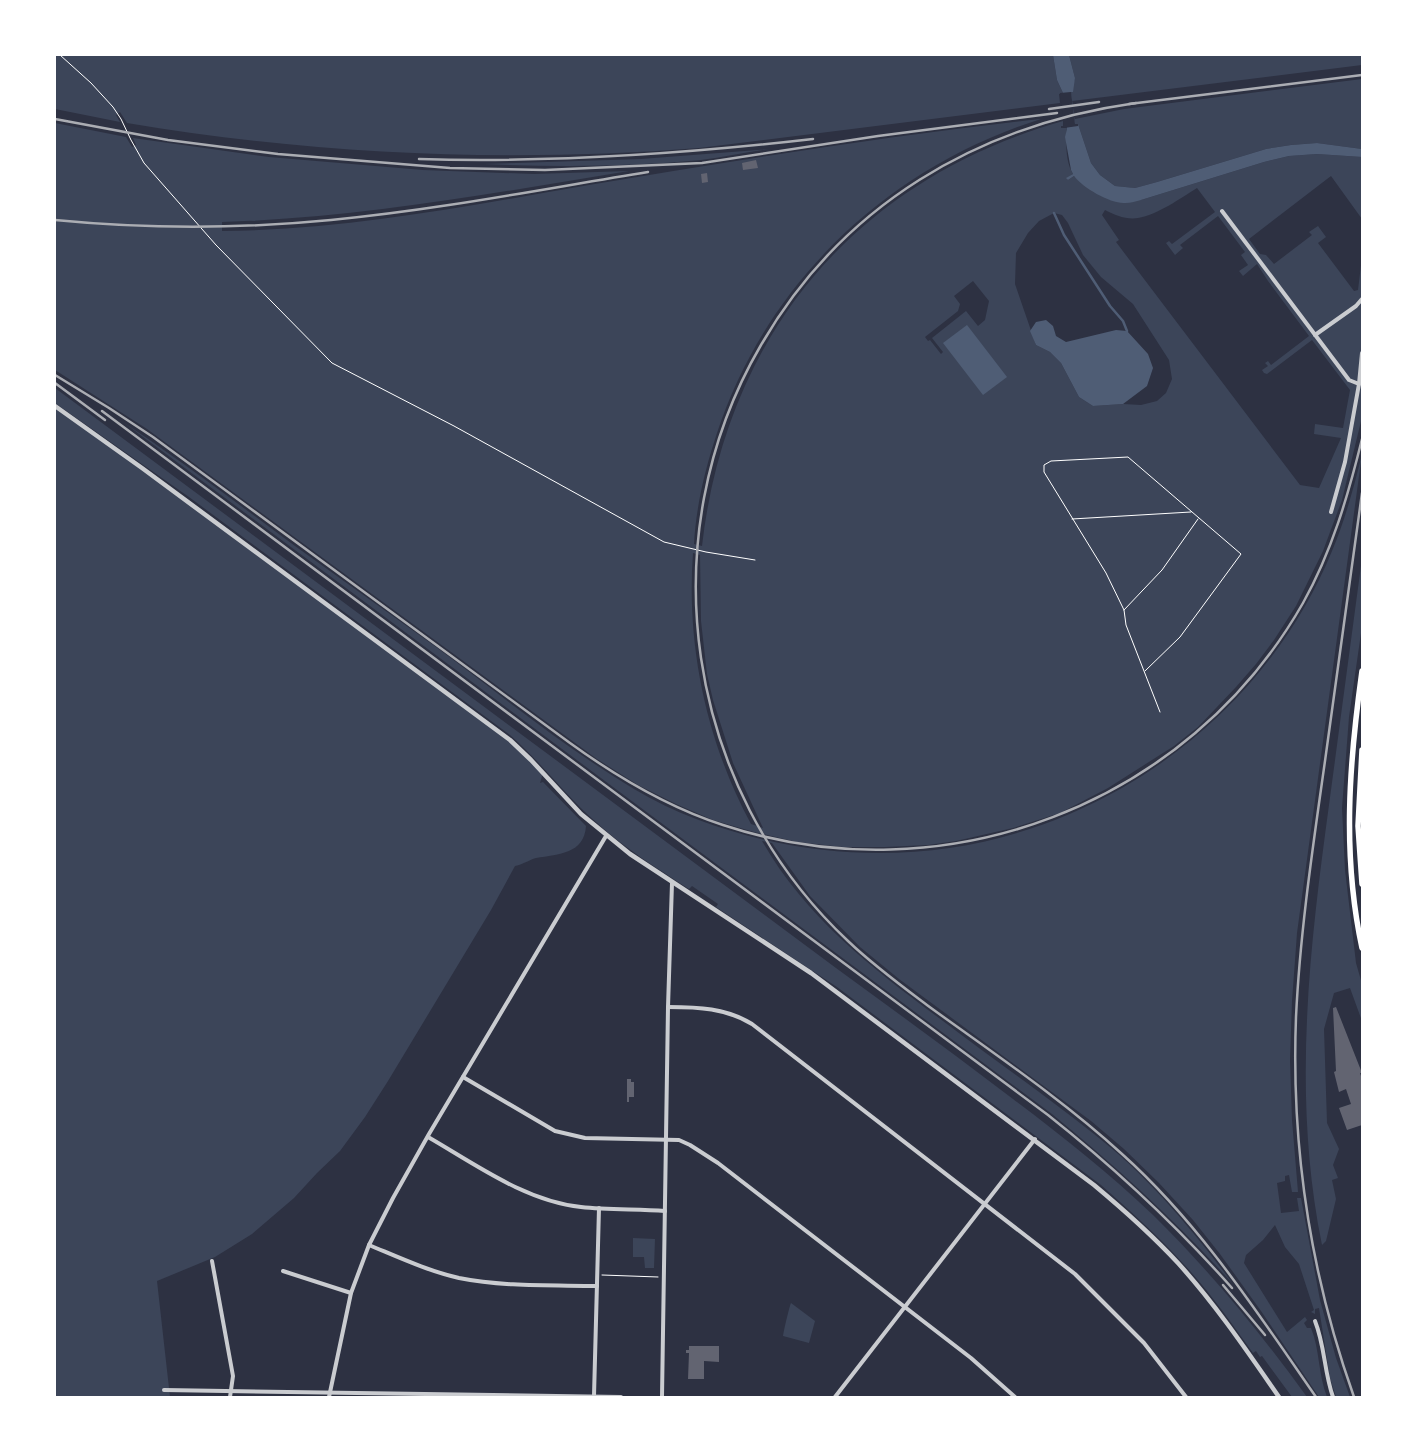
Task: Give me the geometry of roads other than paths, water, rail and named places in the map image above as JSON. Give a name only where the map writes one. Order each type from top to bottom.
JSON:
[{"type":"main road","points":[[1362,671],[1351,760],[1348,824],[1352,888],[1362,948]]},
{"type":"main road","points":[[1362,750],[1358,826],[1362,884]]},
{"type":"street","points":[[1222,211],[1349,380],[1358,384]]},
{"type":"street","points":[[1315,335],[1356,306],[1362,299]]},
{"type":"street","points":[[1330,512],[1345,462],[1362,353]]},
{"type":"street","points":[[55,406],[142,468],[510,740],[581,814],[630,854],[811,973],[1094,1185],[1162,1247],[1188,1275],[1225,1321],[1278,1396]]},
{"type":"street","points":[[329,1395],[351,1293],[369,1245],[428,1137],[606,836]]},
{"type":"street","points":[[662,1397],[668,1007],[672,883]]},
{"type":"street","points":[[668,1007],[727,1012],[746,1021],[1075,1274],[1144,1343],[1186,1397]]},
{"type":"street","points":[[463,1077],[555,1131],[585,1138],[683,1141],[718,1164],[985,1369],[1015,1397]]},
{"type":"street","points":[[428,1137],[483,1169],[538,1196],[563,1204],[580,1207],[665,1211]]},
{"type":"street","points":[[835,1397],[1035,1139]]},
{"type":"street","points":[[594,1396],[598,1208]]},
{"type":"street","points":[[369,1245],[442,1274],[468,1280],[509,1284],[597,1286]]},
{"type":"street","points":[[212,1261],[233,1376],[230,1397]]},
{"type":"street","points":[[283,1271],[351,1293]]},
{"type":"street","points":[[1315,1321],[1322,1343],[1326,1373],[1333,1397]]},
{"type":"street","points":[[164,1390],[329,1395],[621,1397]]},
{"type":"waterway","points":[[1054,213],[1064,235],[1110,306],[1123,321],[1127,331]]},
{"type":"railway","points":[[1129,104],[1362,75]]},
{"type":"railway","points":[[1049,109],[1099,102]]},
{"type":"railway","points":[[1136,103],[1078,114],[1022,130],[969,152],[920,180],[874,213],[832,251],[794,295],[761,345],[726,420],[704,498],[696,578],[701,658],[719,736],[750,810],[793,879],[848,941],[868,959],[920,1000],[1029,1078],[1100,1134],[1150,1181],[1202,1239],[1226,1270],[1316,1397]]},
{"type":"railway","points":[[55,119],[168,140],[278,154],[450,168],[545,170],[702,163],[878,136],[1057,113]]},
{"type":"railway","points":[[419,159],[518,160],[617,156],[813,139]]},
{"type":"railway","points":[[55,220],[193,227],[296,223],[410,211],[648,172]]},
{"type":"railway","points":[[55,375],[153,437],[570,743],[606,768],[643,790],[702,818],[723,825],[807,845],[891,850],[973,840],[1053,817],[1127,781],[1195,733],[1254,674],[1303,603],[1331,543],[1362,439]]},
{"type":"railway","points":[[55,383],[105,420]]},
{"type":"railway","points":[[102,411],[1048,1115],[1144,1198],[1232,1288]]},
{"type":"railway","points":[[1354,1397],[1326,1305],[1315,1258],[1301,1162],[1295,1065],[1298,985],[1308,889],[1362,493]]},
{"type":"railway","points":[[1223,1285],[1265,1335]]}]
